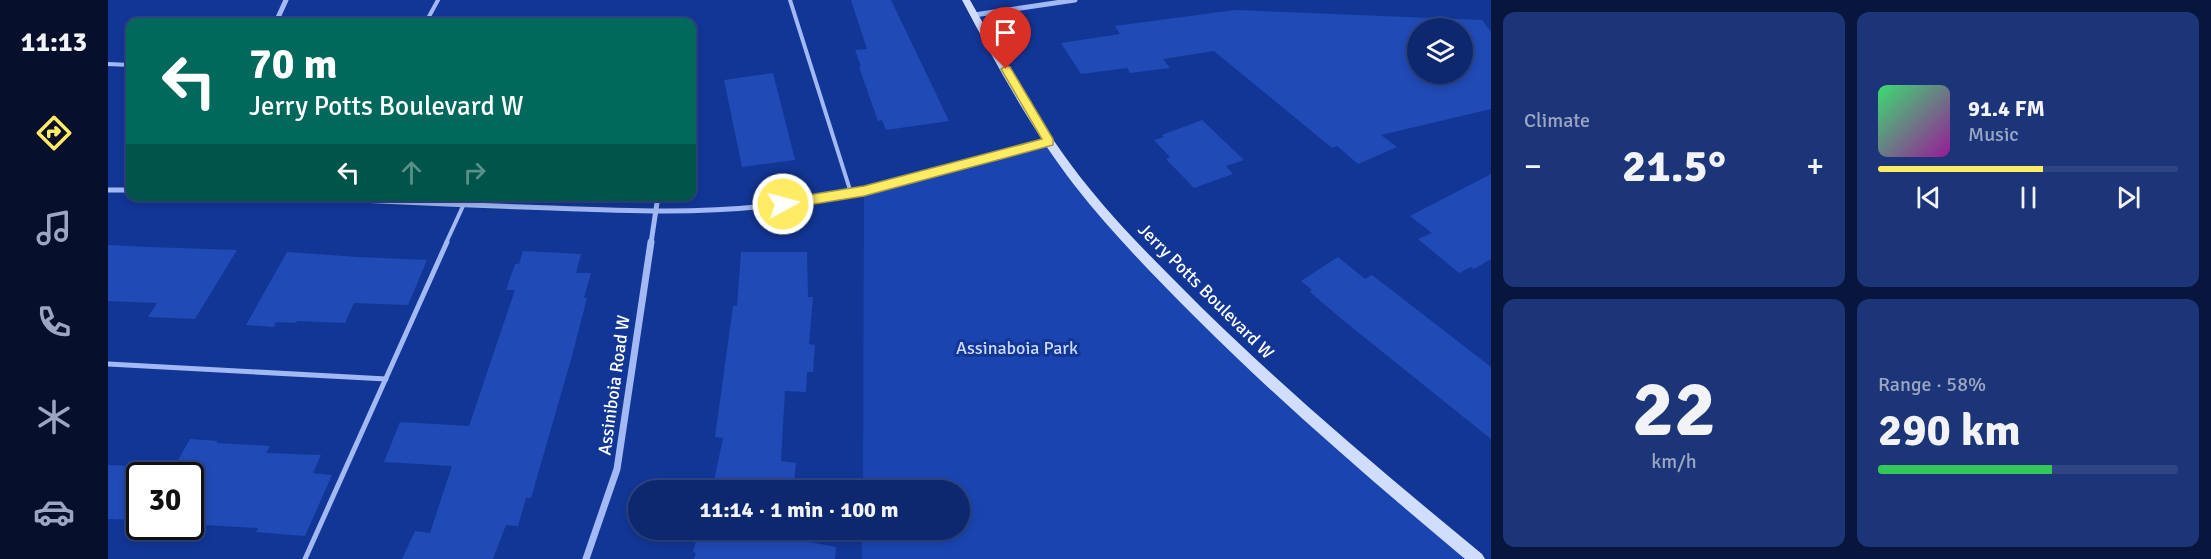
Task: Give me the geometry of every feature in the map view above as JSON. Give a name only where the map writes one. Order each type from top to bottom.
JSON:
[{"type":"street","points":[[278,18],[286,0]]},
{"type":"street","name":"Jerry Potts Boulevard W","points":[[966,0],[1049,142],[1092,198],[1141,254],[1230,345],[1353,457],[1477,559]]},
{"type":"street","points":[[974,15],[1075,0]]},
{"type":"street","points":[[374,201],[463,206],[655,211],[745,208],[801,202],[851,193],[1049,142]]},
{"type":"street","points":[[108,190],[126,190]]},
{"type":"street","name":"Assiniboia Road W","points":[[586,559],[617,468],[657,201]]},
{"type":"lane","points":[[428,18],[438,0]]},
{"type":"lane","points":[[789,0],[851,193]]},
{"type":"lane","points":[[108,64],[126,64]]},
{"type":"lane","points":[[305,559],[463,206]]},
{"type":"lane","points":[[108,364],[386,379]]},
{"type":"green space","name":"Assinaboia Park","points":[[1049,142],[1092,198],[1218,334],[1474,559],[862,559],[862,540],[970,540],[970,480],[863,480],[864,191]]},
{"type":"building","points":[[851,0],[891,0],[949,121],[886,130],[882,120],[878,121],[855,50],[867,49]]},
{"type":"building","points":[[1235,10],[1433,18],[1407,18],[1407,84],[1473,84],[1473,20],[1482,20],[1491,32],[1491,109],[1381,135],[1397,147],[1358,164],[1337,146],[1332,148],[1214,51],[1163,59],[1170,68],[1130,73],[1127,68],[1081,74],[1061,43],[1120,34],[1115,26]]},
{"type":"building","points":[[773,73],[795,160],[742,167],[724,80]]},
{"type":"building","points":[[1202,120],[1244,160],[1226,166],[1233,174],[1194,188],[1166,159],[1170,157],[1154,140]]},
{"type":"building","points":[[1491,174],[1491,259],[1474,269],[1471,267],[1459,273],[1418,239],[1432,233],[1410,216]]},
{"type":"building","points":[[108,245],[237,250],[195,319],[148,317],[157,303],[108,301]]},
{"type":"building","points":[[523,251],[581,254],[576,273],[591,273],[572,356],[531,498],[526,498],[518,526],[506,525],[493,559],[402,559],[415,531],[430,533],[452,466],[384,462],[400,422],[469,426],[515,290],[506,290],[515,264],[519,264]]},
{"type":"building","points":[[287,252],[427,260],[408,305],[354,303],[345,323],[297,321],[296,323],[276,322],[274,327],[246,325]]},
{"type":"building","points":[[741,252],[807,252],[808,297],[813,297],[809,344],[815,345],[813,372],[807,372],[806,392],[785,391],[781,461],[796,463],[794,480],[714,480],[723,438],[715,437],[733,306],[737,306]]},
{"type":"building","points":[[1338,257],[1365,279],[1372,275],[1491,367],[1491,439],[1344,321],[1310,292],[1312,290],[1301,281]]},
{"type":"building","points":[[190,439],[218,441],[216,443],[270,446],[266,453],[321,455],[313,473],[332,475],[305,536],[256,532],[258,528],[204,525],[204,462],[177,462]]},
{"type":"building","points":[[108,465],[126,466],[126,520],[108,519]]},
{"type":"building","points":[[696,540],[800,540],[836,547],[835,559],[694,559],[696,553],[693,552]]},
{"type":"route","points":[[783,204],[864,191],[1049,142],[1006,69]]}]
